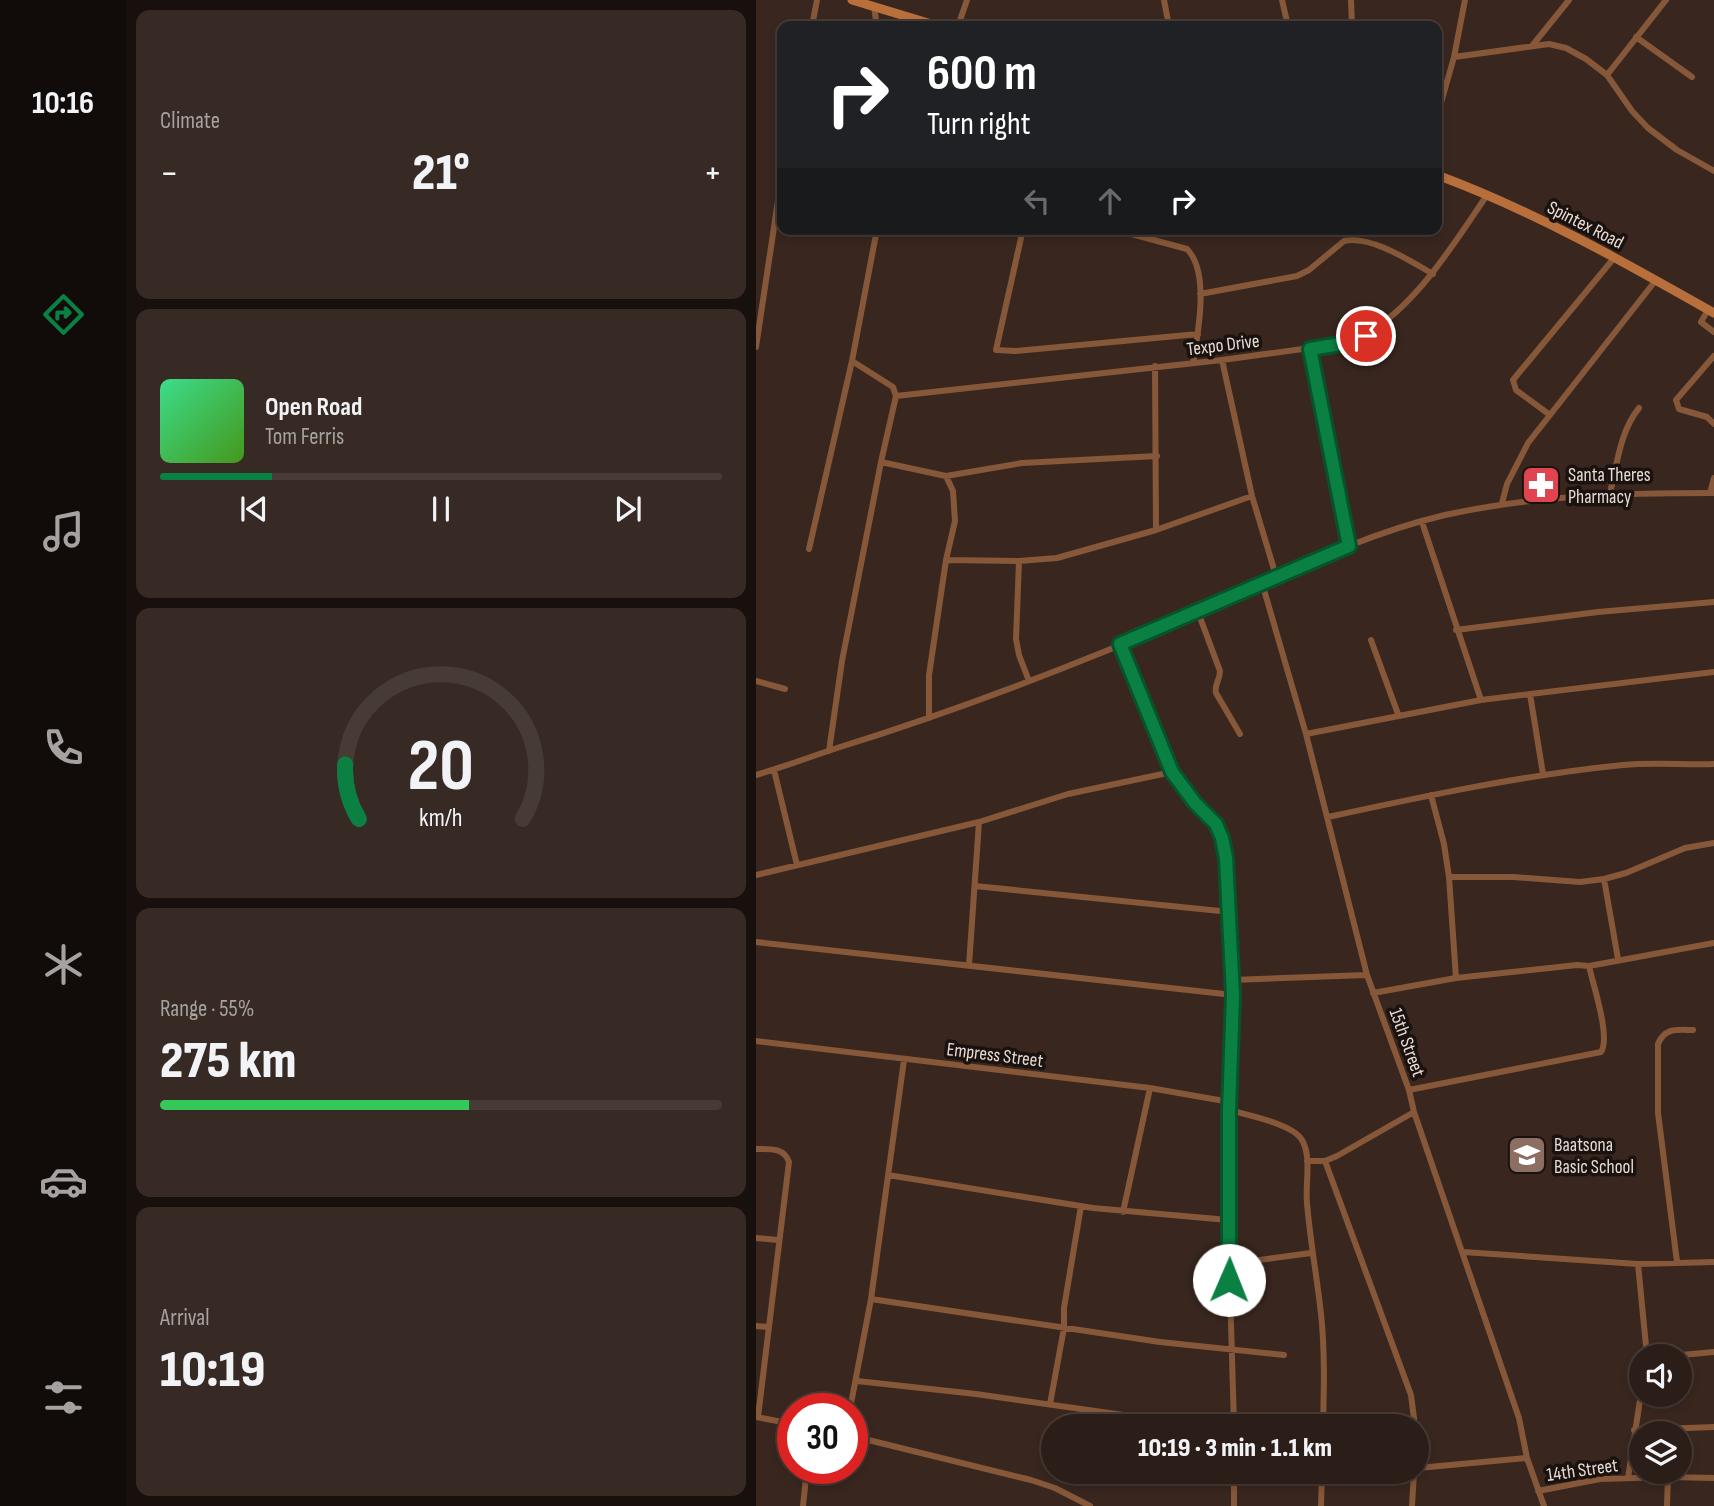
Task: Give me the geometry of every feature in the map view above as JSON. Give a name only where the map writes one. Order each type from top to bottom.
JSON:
[{"type":"main road","points":[[852,0],[921,21]]},
{"type":"main road","name":"Spintex Road","points":[[1442,178],[1487,195],[1614,258],[1711,312]]},
{"type":"street","points":[[813,21],[817,0]]},
{"type":"street","points":[[960,21],[967,0]]},
{"type":"street","points":[[1164,0],[1168,21]]},
{"type":"street","points":[[1282,0],[1287,21]]},
{"type":"street","points":[[1350,0],[1352,21]]},
{"type":"street","points":[[1442,99],[1454,57],[1465,0]]},
{"type":"street","points":[[1532,46],[1569,0]]},
{"type":"street","points":[[1607,75],[1666,0]]},
{"type":"street","points":[[874,6],[876,21]]},
{"type":"street","points":[[1636,37],[1692,77]]},
{"type":"street","points":[[1454,57],[1549,44],[1566,48],[1607,75],[1632,111],[1648,128],[1677,150],[1714,171]]},
{"type":"street","name":"Texpo Drive","points":[[896,396],[1222,360],[1353,342],[1366,336],[1433,274],[1487,195]]},
{"type":"street","points":[[756,347],[777,207]]},
{"type":"street","points":[[809,549],[852,361],[876,235]]},
{"type":"street","points":[[1022,235],[996,350],[1015,351],[1198,334]]},
{"type":"street","points":[[1136,235],[1187,248],[1194,255],[1198,266],[1200,294],[1193,363]]},
{"type":"street","points":[[1200,294],[1297,276],[1309,270],[1344,241],[1351,240],[1371,244],[1403,257],[1433,274]]},
{"type":"street","points":[[1550,415],[1516,390],[1513,380],[1614,258]]},
{"type":"street","points":[[1502,503],[1516,464],[1550,415],[1656,280]]},
{"type":"street","points":[[1711,312],[1701,322],[1714,332]]},
{"type":"street","points":[[1310,349],[1349,546]]},
{"type":"street","points":[[1714,356],[1676,400],[1679,409],[1707,417],[1714,424]]},
{"type":"street","points":[[1222,360],[1252,496],[1276,576]]},
{"type":"street","points":[[830,751],[842,662],[896,396],[893,387],[852,361]]},
{"type":"street","points":[[1155,366],[1156,530]]},
{"type":"street","points":[[1610,493],[1623,437],[1632,416],[1639,408]]},
{"type":"street","points":[[881,462],[946,476],[1022,463],[1157,456]]},
{"type":"street","points":[[929,718],[929,676],[946,560],[955,521],[953,491],[946,476]]},
{"type":"street","points":[[756,775],[929,718],[1029,681],[1198,612],[1349,546],[1422,522],[1502,503],[1610,493],[1712,493],[1714,478]]},
{"type":"street","points":[[946,560],[1019,561],[1056,558],[1156,530],[1252,496]]},
{"type":"street","points":[[1422,522],[1481,700]]},
{"type":"street","points":[[1019,561],[1016,639],[1029,681]]},
{"type":"street","name":"15th Street","points":[[1262,583],[1306,734],[1367,975],[1409,1090],[1414,1112],[1519,1418],[1527,1458],[1544,1506]]},
{"type":"street","points":[[1456,630],[1598,612],[1714,602]]},
{"type":"street","points":[[1198,612],[1220,671],[1216,693],[1240,734]]},
{"type":"street","points":[[1371,639],[1398,715]]},
{"type":"street","points":[[1120,644],[1172,772],[1195,803],[1216,824],[1222,838],[1230,912],[1233,980],[1228,1220],[1234,1414]]},
{"type":"street","points":[[1306,734],[1481,700],[1714,672]]},
{"type":"street","points":[[756,681],[785,689]]},
{"type":"street","points":[[1530,694],[1543,774]]},
{"type":"street","points":[[1328,817],[1543,774],[1626,765],[1714,764]]},
{"type":"street","points":[[774,770],[797,865]]},
{"type":"street","points":[[756,875],[979,822],[1049,799],[1172,772]]},
{"type":"street","points":[[1431,795],[1444,844],[1449,877],[1456,978]]},
{"type":"street","points":[[969,965],[979,822]]},
{"type":"street","points":[[1449,877],[1604,880],[1685,848],[1714,843]]},
{"type":"street","points":[[1604,880],[1618,959]]},
{"type":"street","points":[[975,886],[1230,912]]},
{"type":"street","points":[[756,942],[1233,995]]},
{"type":"street","points":[[1373,993],[1456,978],[1577,965],[1589,967],[1618,959],[1714,943]]},
{"type":"street","points":[[1409,1090],[1601,1052],[1604,1045],[1603,1028],[1589,967]]},
{"type":"street","points":[[1233,980],[1367,975]]},
{"type":"street","points":[[1677,1262],[1658,1113],[1658,1044],[1667,1030],[1693,1030]]},
{"type":"street","name":"Empress Street","points":[[756,1041],[1150,1088],[1230,1102]]},
{"type":"street","points":[[854,1393],[871,1299],[904,1060]]},
{"type":"street","points":[[1123,1212],[1150,1088]]},
{"type":"street","points":[[1229,1110],[1290,1129],[1303,1141],[1307,1161],[1306,1192],[1311,1253],[1321,1314],[1323,1414]]},
{"type":"street","points":[[1307,1161],[1325,1161],[1414,1112]]},
{"type":"street","points":[[756,1149],[781,1151],[787,1155],[789,1162],[757,1417],[777,1421]]},
{"type":"street","points":[[1325,1161],[1411,1395],[1413,1414]]},
{"type":"street","points":[[888,1175],[1123,1212],[1228,1220]]},
{"type":"street","points":[[1050,1404],[1081,1206]]},
{"type":"street","points":[[756,1238],[778,1240]]},
{"type":"street","points":[[1463,1252],[1638,1264],[1714,1262]]},
{"type":"street","points":[[1230,1265],[1311,1253]]},
{"type":"street","points":[[1638,1264],[1646,1344]]},
{"type":"street","points":[[871,1299],[1160,1342],[1284,1355]]},
{"type":"street","points":[[756,1326],[768,1327]]},
{"type":"street","points":[[1692,1354],[1714,1352]]},
{"type":"street","points":[[857,1381],[1119,1414]]},
{"type":"street","points":[[1692,1428],[1714,1427]]},
{"type":"street","points":[[868,1440],[1031,1480],[1055,1488],[1090,1506]]},
{"type":"street","points":[[1429,1469],[1527,1458]]},
{"type":"street","points":[[1628,1478],[1629,1470]]},
{"type":"street","name":"14th Street","points":[[1538,1491],[1600,1479],[1628,1478]]},
{"type":"street","name":"14th Street","points":[[1692,1478],[1714,1478]]},
{"type":"street","points":[[803,1506],[805,1484]]},
{"type":"street","points":[[1234,1484],[1234,1506]]},
{"type":"street","points":[[1321,1506],[1322,1484]]},
{"type":"street","points":[[1412,1506],[1414,1484]]},
{"type":"street","points":[[1667,1506],[1668,1484]]},
{"type":"place","name":"Santa Theres Pharmacy","points":[[1541,485]]},
{"type":"place","name":"Baatsona Basic School","points":[[1527,1155]]},
{"type":"route","points":[[1229,1280],[1229,1110],[1233,995],[1226,858],[1216,824],[1195,803],[1172,772],[1120,644],[1349,546],[1310,349],[1353,342],[1366,336]]}]
